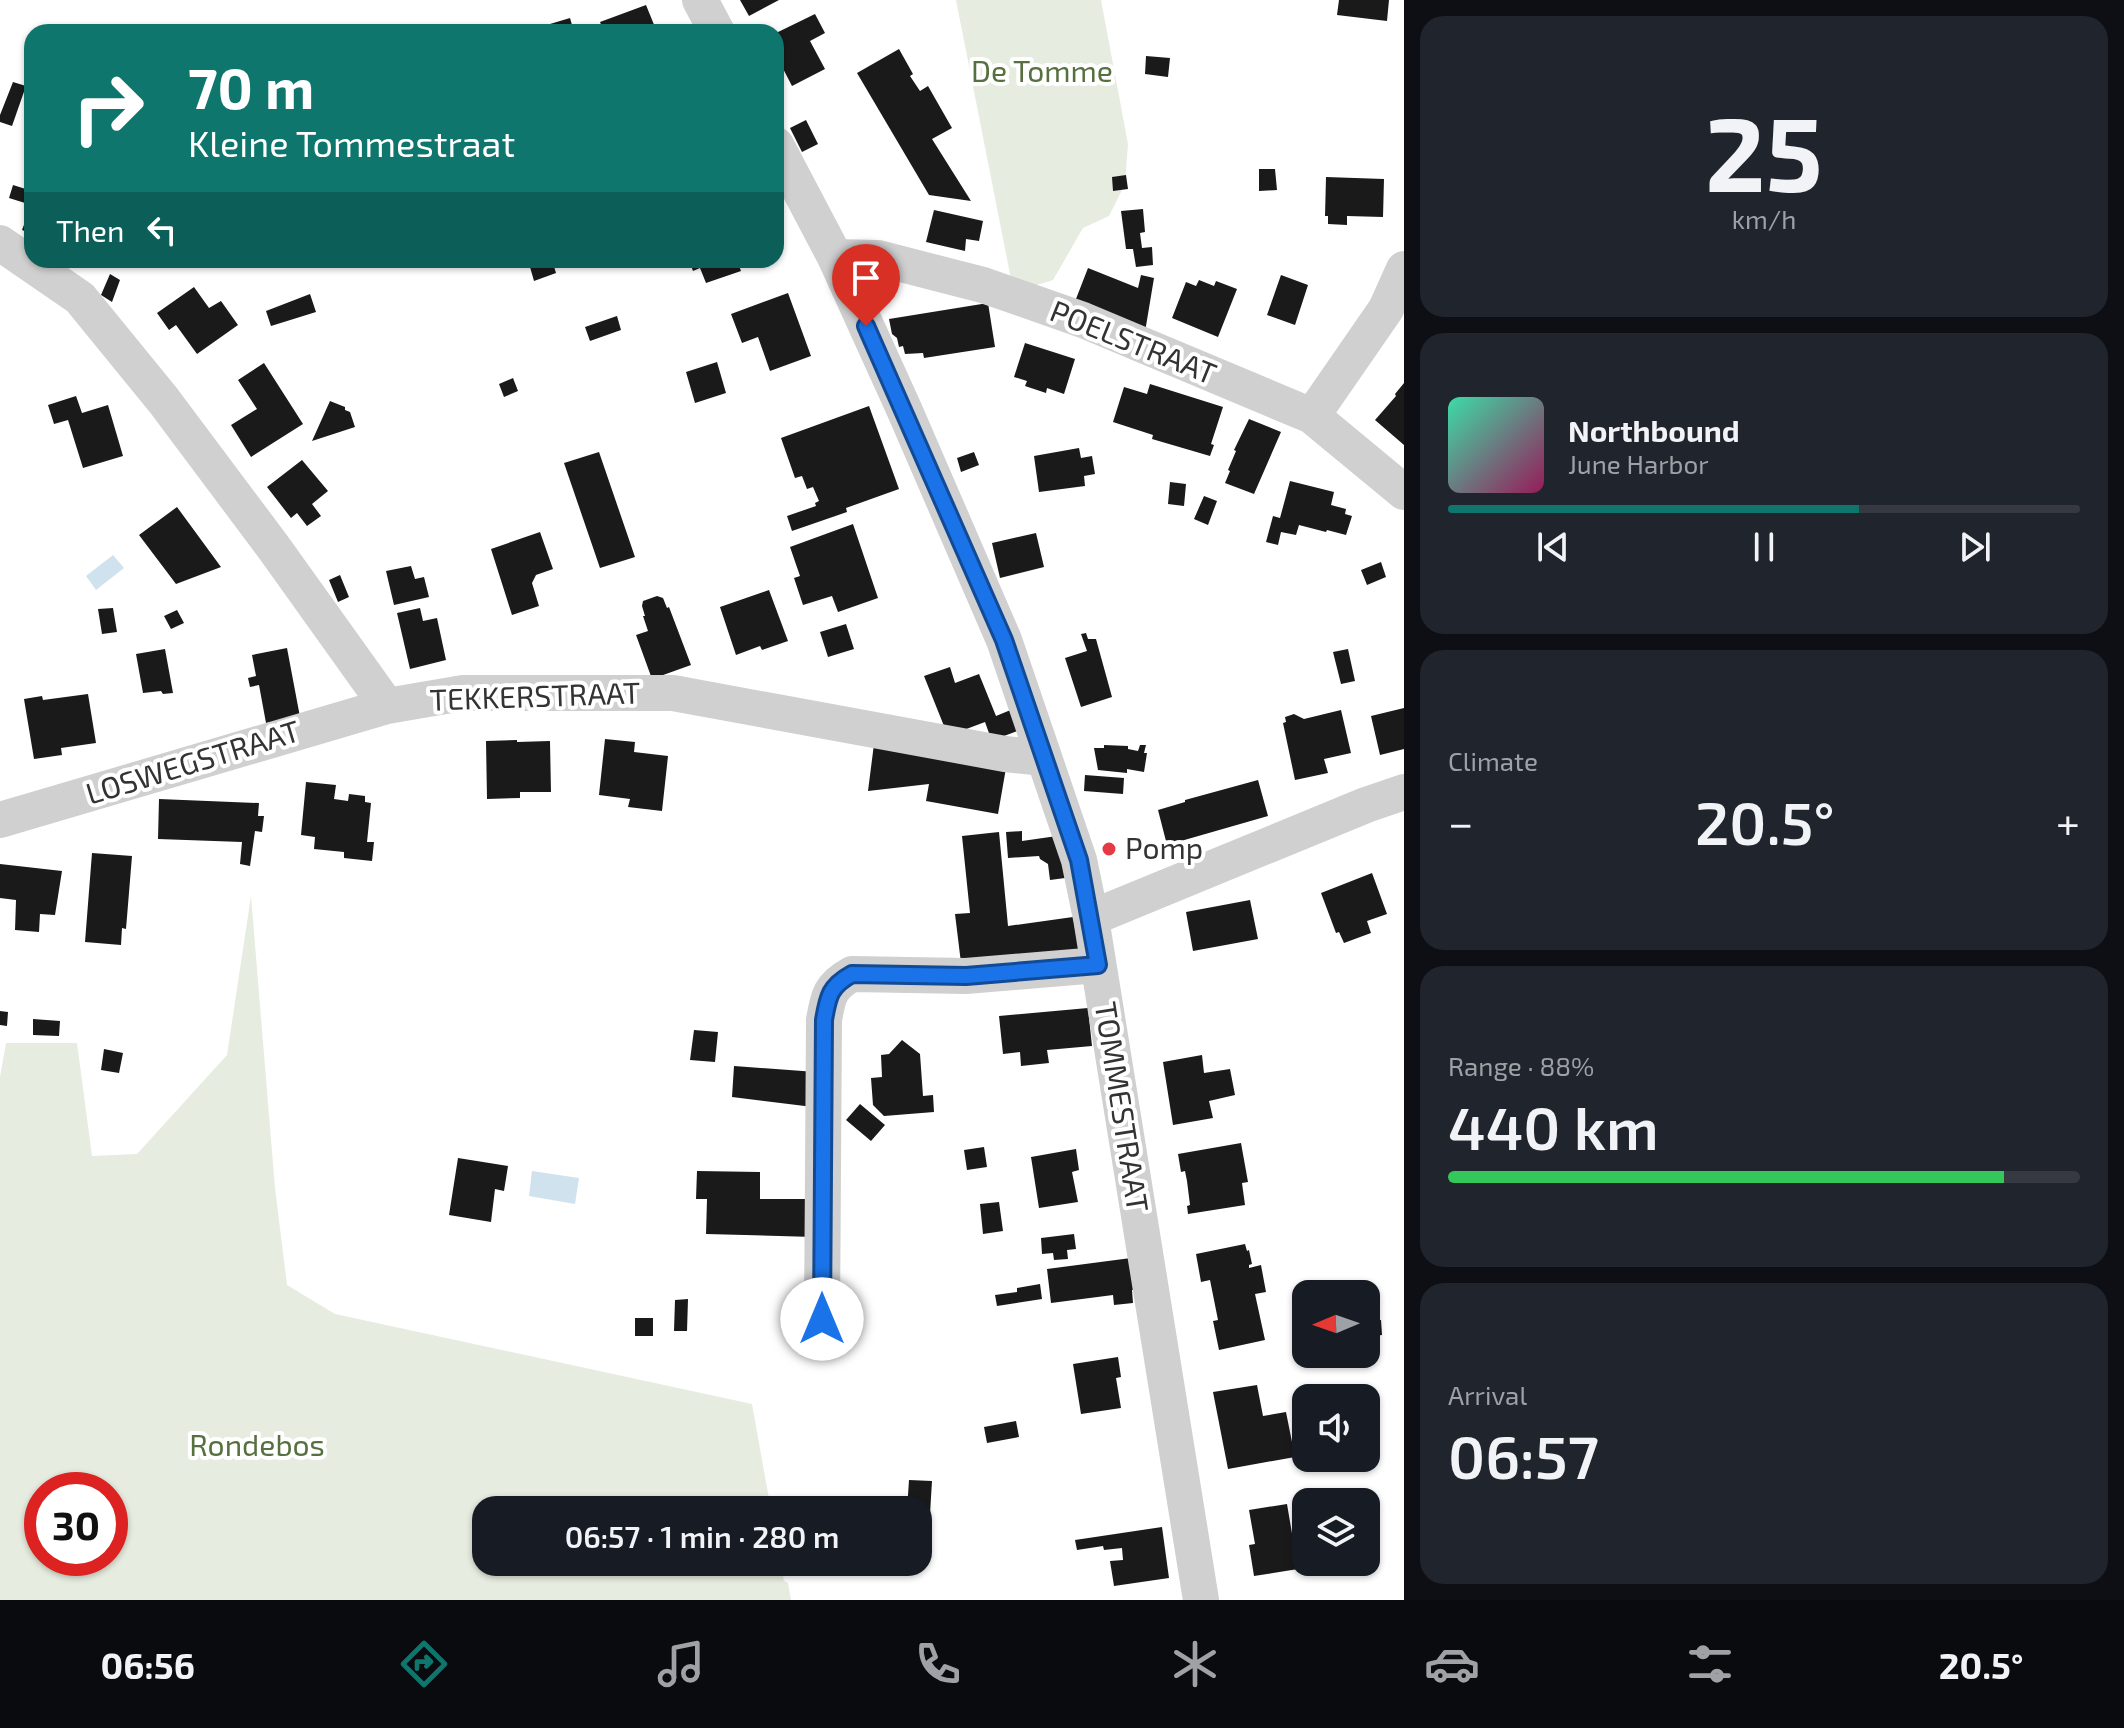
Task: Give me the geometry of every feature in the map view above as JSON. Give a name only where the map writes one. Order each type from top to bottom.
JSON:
[{"type":"street","points":[[700,0],[713,24]]},
{"type":"street","name":"TOMMESTRAAT","points":[[784,160],[835,257],[1004,640],[1079,860],[1091,918],[1201,1600]]},
{"type":"street","name":"TEKKERSTRAAT","points":[[0,243],[24,260]]},
{"type":"street","name":"POELSTRAAT","points":[[835,257],[878,258],[983,285],[1083,320],[1312,416],[1404,492]]},
{"type":"street","name":"TEKKERSTRAAT","points":[[36,268],[80,298],[164,401],[387,706],[463,693],[673,693],[1005,754],[1044,758]]},
{"type":"street","points":[[1312,416],[1386,309],[1404,269]]},
{"type":"street","name":"LOSWEGSTRAAT","points":[[0,820],[387,706]]},
{"type":"street","points":[[1091,918],[1404,792]]},
{"type":"street","points":[[822,1319],[824,1020],[828,998],[837,982],[852,974],[966,976],[1098,965]]},
{"type":"green space","name":"De Tomme","points":[[956,0],[1101,0],[1128,144],[1125,184],[1109,216],[1083,228],[1053,280],[1030,287],[1011,279]]},
{"type":"green space","name":"Rondebos","points":[[251,896],[275,1188],[287,1285],[335,1314],[752,1404],[768,1496],[472,1496],[472,1576],[783,1576],[791,1600],[0,1600],[0,1077],[6,1043],[77,1043],[92,1156],[137,1154],[227,1055]]},
{"type":"water","points":[[113,555],[124,568],[96,590],[86,576]]},
{"type":"water","points":[[532,1171],[579,1178],[575,1204],[529,1196]]},
{"type":"building","points":[[740,0],[779,0],[749,16]]},
{"type":"building","points":[[1339,0],[1389,0],[1387,21],[1337,15]]},
{"type":"building","points":[[646,5],[654,24],[601,24]]},
{"type":"building","points":[[815,14],[825,33],[810,41],[825,69],[792,86],[784,71],[784,29]]},
{"type":"building","points":[[570,18],[572,24],[550,24]]},
{"type":"building","points":[[899,49],[920,91],[928,86],[952,128],[932,139],[971,201],[929,195],[857,73]]},
{"type":"building","points":[[1146,56],[1170,58],[1168,77],[1145,74]]},
{"type":"building","points":[[13,82],[24,85],[12,126],[0,122]]},
{"type":"building","points":[[806,120],[818,144],[802,152],[790,128]]},
{"type":"building","points":[[1259,169],[1275,169],[1277,190],[1259,191]]},
{"type":"building","points":[[1126,175],[1128,189],[1113,191],[1112,177]]},
{"type":"building","points":[[1326,177],[1384,179],[1383,217],[1347,216],[1347,225],[1328,224],[1328,216],[1325,216]]},
{"type":"building","points":[[13,185],[24,188],[24,203],[9,198]]},
{"type":"building","points":[[1143,209],[1145,232],[1140,233],[1142,248],[1152,247],[1153,265],[1136,267],[1133,249],[1126,249],[1121,211]]},
{"type":"building","points":[[934,210],[983,221],[979,241],[966,239],[965,251],[926,242]]},
{"type":"building","points":[[530,268],[554,268],[556,273],[534,281]]},
{"type":"building","points":[[700,268],[740,268],[741,271],[706,283]]},
{"type":"building","points":[[1088,268],[1138,288],[1141,275],[1154,278],[1145,332],[1074,304]]},
{"type":"building","points":[[110,274],[120,280],[112,302],[101,295]]},
{"type":"building","points":[[1281,275],[1308,285],[1295,325],[1267,315]]},
{"type":"building","points":[[1199,280],[1214,286],[1216,281],[1237,289],[1218,337],[1172,318],[1186,282],[1196,286]]},
{"type":"building","points":[[194,287],[209,308],[221,301],[238,325],[197,354],[176,325],[169,330],[157,313]]},
{"type":"building","points":[[788,293],[811,356],[770,371],[758,337],[742,343],[731,314]]},
{"type":"building","points":[[310,294],[316,312],[271,326],[266,311]]},
{"type":"building","points":[[988,303],[995,347],[924,358],[923,353],[905,354],[903,346],[899,347],[897,338],[892,334],[889,319]]},
{"type":"building","points":[[617,316],[621,330],[590,341],[585,327]]},
{"type":"building","points":[[1025,343],[1075,359],[1064,394],[1047,388],[1046,393],[1025,386],[1027,381],[1014,377]]},
{"type":"building","points":[[717,362],[726,393],[695,403],[686,372]]},
{"type":"building","points":[[264,363],[303,424],[251,457],[231,425],[257,409],[238,380]]},
{"type":"building","points":[[513,378],[518,391],[504,397],[499,384]]},
{"type":"building","points":[[1404,383],[1404,445],[1375,420]]},
{"type":"building","points":[[1150,384],[1223,407],[1210,456],[1152,439],[1153,435],[1113,422],[1124,387],[1147,394]]},
{"type":"building","points":[[76,396],[82,413],[108,405],[123,456],[83,468],[68,420],[54,424],[48,405]]},
{"type":"building","points":[[330,401],[350,412],[355,427],[312,441]]},
{"type":"building","points":[[869,406],[899,489],[846,508],[847,512],[792,531],[787,516],[816,506],[815,503],[819,501],[813,487],[807,489],[802,476],[795,478],[781,438]]},
{"type":"building","points":[[1249,419],[1281,432],[1254,494],[1225,483],[1234,450]]},
{"type":"building","points":[[1079,448],[1081,458],[1092,456],[1095,474],[1084,476],[1085,486],[1039,492],[1034,456]]},
{"type":"building","points":[[599,452],[635,557],[600,568],[564,463]]},
{"type":"building","points":[[974,452],[979,465],[961,472],[957,458]]},
{"type":"building","points":[[302,460],[328,491],[312,504],[321,516],[307,526],[297,513],[291,518],[267,487]]},
{"type":"building","points":[[1290,481],[1334,492],[1331,505],[1346,509],[1345,514],[1352,516],[1346,535],[1299,525],[1296,535],[1281,532],[1278,545],[1266,542],[1273,516],[1280,518]]},
{"type":"building","points":[[1170,482],[1186,484],[1184,506],[1168,504]]},
{"type":"building","points":[[1204,496],[1217,501],[1208,525],[1194,519]]},
{"type":"building","points":[[177,507],[221,567],[176,584],[139,535]]},
{"type":"building","points":[[853,524],[878,598],[838,612],[832,596],[803,605],[794,578],[800,576],[790,547]]},
{"type":"building","points":[[540,532],[553,569],[536,575],[532,583],[539,606],[512,615],[491,549]]},
{"type":"building","points":[[1036,533],[1044,567],[1000,578],[992,543]]},
{"type":"building","points":[[1381,562],[1386,577],[1367,585],[1361,570]]},
{"type":"building","points":[[411,566],[415,579],[424,577],[429,597],[394,605],[386,571]]},
{"type":"building","points":[[340,575],[349,597],[338,602],[329,580]]},
{"type":"building","points":[[769,590],[788,641],[762,650],[760,646],[736,655],[720,607]]},
{"type":"building","points":[[657,596],[663,598],[669,607],[691,665],[652,679],[636,635],[648,631],[643,616],[643,601]]},
{"type":"building","points":[[113,608],[117,632],[102,634],[98,609]]},
{"type":"building","points":[[420,608],[423,621],[437,618],[446,660],[410,669],[397,613]]},
{"type":"building","points":[[177,610],[184,623],[171,629],[164,616]]},
{"type":"building","points":[[846,624],[854,649],[828,657],[820,632]]},
{"type":"building","points":[[1086,633],[1088,639],[1096,639],[1112,697],[1081,707],[1065,658],[1087,651],[1081,634]]},
{"type":"building","points":[[287,648],[300,717],[266,723],[259,685],[250,687],[248,678],[256,676],[252,655]]},
{"type":"building","points":[[165,649],[173,693],[143,693],[136,654]]},
{"type":"building","points":[[1348,649],[1355,681],[1341,684],[1333,652]]},
{"type":"building","points":[[950,667],[955,683],[979,674],[996,716],[1013,709],[1020,730],[1004,736],[990,736],[985,722],[961,731],[946,731],[924,676]]},
{"type":"building","points":[[88,694],[96,743],[61,748],[62,755],[34,759],[24,699],[42,696],[43,700]]},
{"type":"building","points":[[1404,708],[1404,749],[1380,755],[1371,716]]},
{"type":"building","points":[[1341,710],[1351,753],[1324,759],[1328,773],[1295,780],[1283,723],[1286,722],[1285,717],[1294,714],[1304,719]]},
{"type":"building","points":[[605,739],[635,742],[634,752],[668,756],[662,811],[628,807],[630,799],[599,795]]},
{"type":"building","points":[[486,741],[550,741],[551,792],[520,792],[520,798],[487,799]]},
{"type":"building","points":[[874,744],[1006,768],[998,814],[926,801],[929,784],[868,791]]},
{"type":"building","points":[[1104,745],[1128,746],[1128,749],[1138,751],[1140,745],[1146,745],[1144,772],[1098,770],[1094,748],[1104,748]]},
{"type":"building","points":[[1085,775],[1124,778],[1123,794],[1084,791]]},
{"type":"building","points":[[1258,780],[1268,816],[1167,845],[1158,810]]},
{"type":"building","points":[[306,782],[336,785],[334,799],[348,801],[349,794],[365,796],[365,802],[371,803],[367,842],[374,842],[372,861],[344,858],[344,852],[314,849],[315,837],[301,835]]},
{"type":"building","points":[[159,799],[259,803],[258,816],[264,816],[262,832],[255,831],[250,866],[240,864],[242,842],[158,839]]},
{"type":"building","points":[[1022,831],[1022,841],[1057,836],[1065,878],[1050,880],[1048,864],[1039,856],[1008,858],[1006,832]]},
{"type":"building","points":[[999,832],[1008,926],[1073,917],[1079,950],[961,963],[955,914],[970,913],[962,836]]},
{"type":"building","points":[[92,853],[132,856],[126,929],[122,928],[121,945],[85,942]]},
{"type":"building","points":[[0,864],[62,871],[55,915],[40,914],[39,932],[15,930],[16,900],[0,898]]},
{"type":"building","points":[[1372,873],[1387,914],[1367,921],[1371,933],[1344,943],[1339,932],[1336,933],[1321,893]]},
{"type":"building","points":[[1250,900],[1258,939],[1193,951],[1186,912]]},
{"type":"building","points":[[1088,1008],[1092,1046],[1047,1050],[1049,1063],[1021,1066],[1020,1052],[1003,1054],[999,1016]]},
{"type":"building","points":[[0,1011],[8,1012],[7,1026],[0,1025]]},
{"type":"building","points":[[33,1019],[60,1021],[59,1036],[33,1035]]},
{"type":"building","points":[[694,1030],[718,1032],[715,1062],[690,1060]]},
{"type":"building","points":[[902,1040],[920,1054],[923,1096],[933,1095],[934,1112],[884,1116],[873,1105],[871,1078],[882,1077],[881,1055],[889,1054]]},
{"type":"building","points":[[104,1049],[123,1053],[119,1073],[101,1070]]},
{"type":"building","points":[[1202,1055],[1204,1073],[1230,1069],[1235,1095],[1209,1101],[1213,1118],[1173,1125],[1163,1062]]},
{"type":"building","points":[[734,1066],[816,1072],[813,1107],[732,1097]]},
{"type":"building","points":[[860,1104],[885,1125],[871,1141],[846,1120]]},
{"type":"building","points":[[1241,1143],[1248,1182],[1242,1183],[1245,1205],[1188,1214],[1187,1181],[1185,1171],[1181,1172],[1178,1154]]},
{"type":"building","points":[[984,1147],[987,1167],[967,1170],[964,1150]]},
{"type":"building","points":[[1076,1149],[1079,1170],[1072,1172],[1078,1202],[1039,1208],[1031,1157]]},
{"type":"building","points":[[458,1158],[508,1166],[504,1191],[495,1189],[491,1222],[449,1215]]},
{"type":"building","points":[[697,1171],[760,1172],[760,1199],[814,1199],[814,1237],[706,1234],[707,1199],[696,1199]]},
{"type":"building","points":[[999,1202],[1003,1231],[983,1234],[980,1204]]},
{"type":"building","points":[[1074,1234],[1076,1249],[1067,1250],[1068,1259],[1054,1260],[1053,1253],[1042,1254],[1041,1238]]},
{"type":"building","points":[[1245,1244],[1252,1264],[1249,1268],[1261,1265],[1266,1292],[1255,1294],[1265,1340],[1219,1350],[1213,1321],[1218,1320],[1210,1280],[1201,1282],[1196,1254]]},
{"type":"building","points":[[1131,1258],[1135,1290],[1132,1290],[1133,1303],[1114,1305],[1113,1295],[1051,1303],[1047,1269]]},
{"type":"building","points":[[1040,1284],[1042,1299],[997,1306],[995,1295]]},
{"type":"building","points":[[688,1299],[687,1331],[674,1331],[675,1300]]},
{"type":"building","points":[[635,1318],[653,1318],[653,1336],[635,1336]]},
{"type":"building","points":[[1118,1357],[1121,1377],[1116,1378],[1121,1408],[1081,1414],[1073,1364]]},
{"type":"building","points":[[1257,1385],[1263,1416],[1286,1412],[1292,1458],[1228,1469],[1213,1392]]},
{"type":"building","points":[[1016,1421],[1019,1437],[987,1443],[984,1427]]},
{"type":"building","points":[[909,1480],[932,1481],[931,1496],[908,1496]]},
{"type":"building","points":[[1287,1504],[1292,1534],[1292,1570],[1254,1576],[1249,1545],[1255,1544],[1249,1510]]},
{"type":"building","points":[[1162,1527],[1169,1578],[1114,1586],[1110,1561],[1123,1560],[1122,1548],[1104,1550],[1103,1546],[1077,1550],[1075,1540]]},
{"type":"place","name":"Pomp","points":[[1109,849]]},
{"type":"route","points":[[822,1319],[824,1020],[828,998],[837,982],[852,974],[966,976],[1098,965],[1079,860],[1004,640],[866,326]]}]
